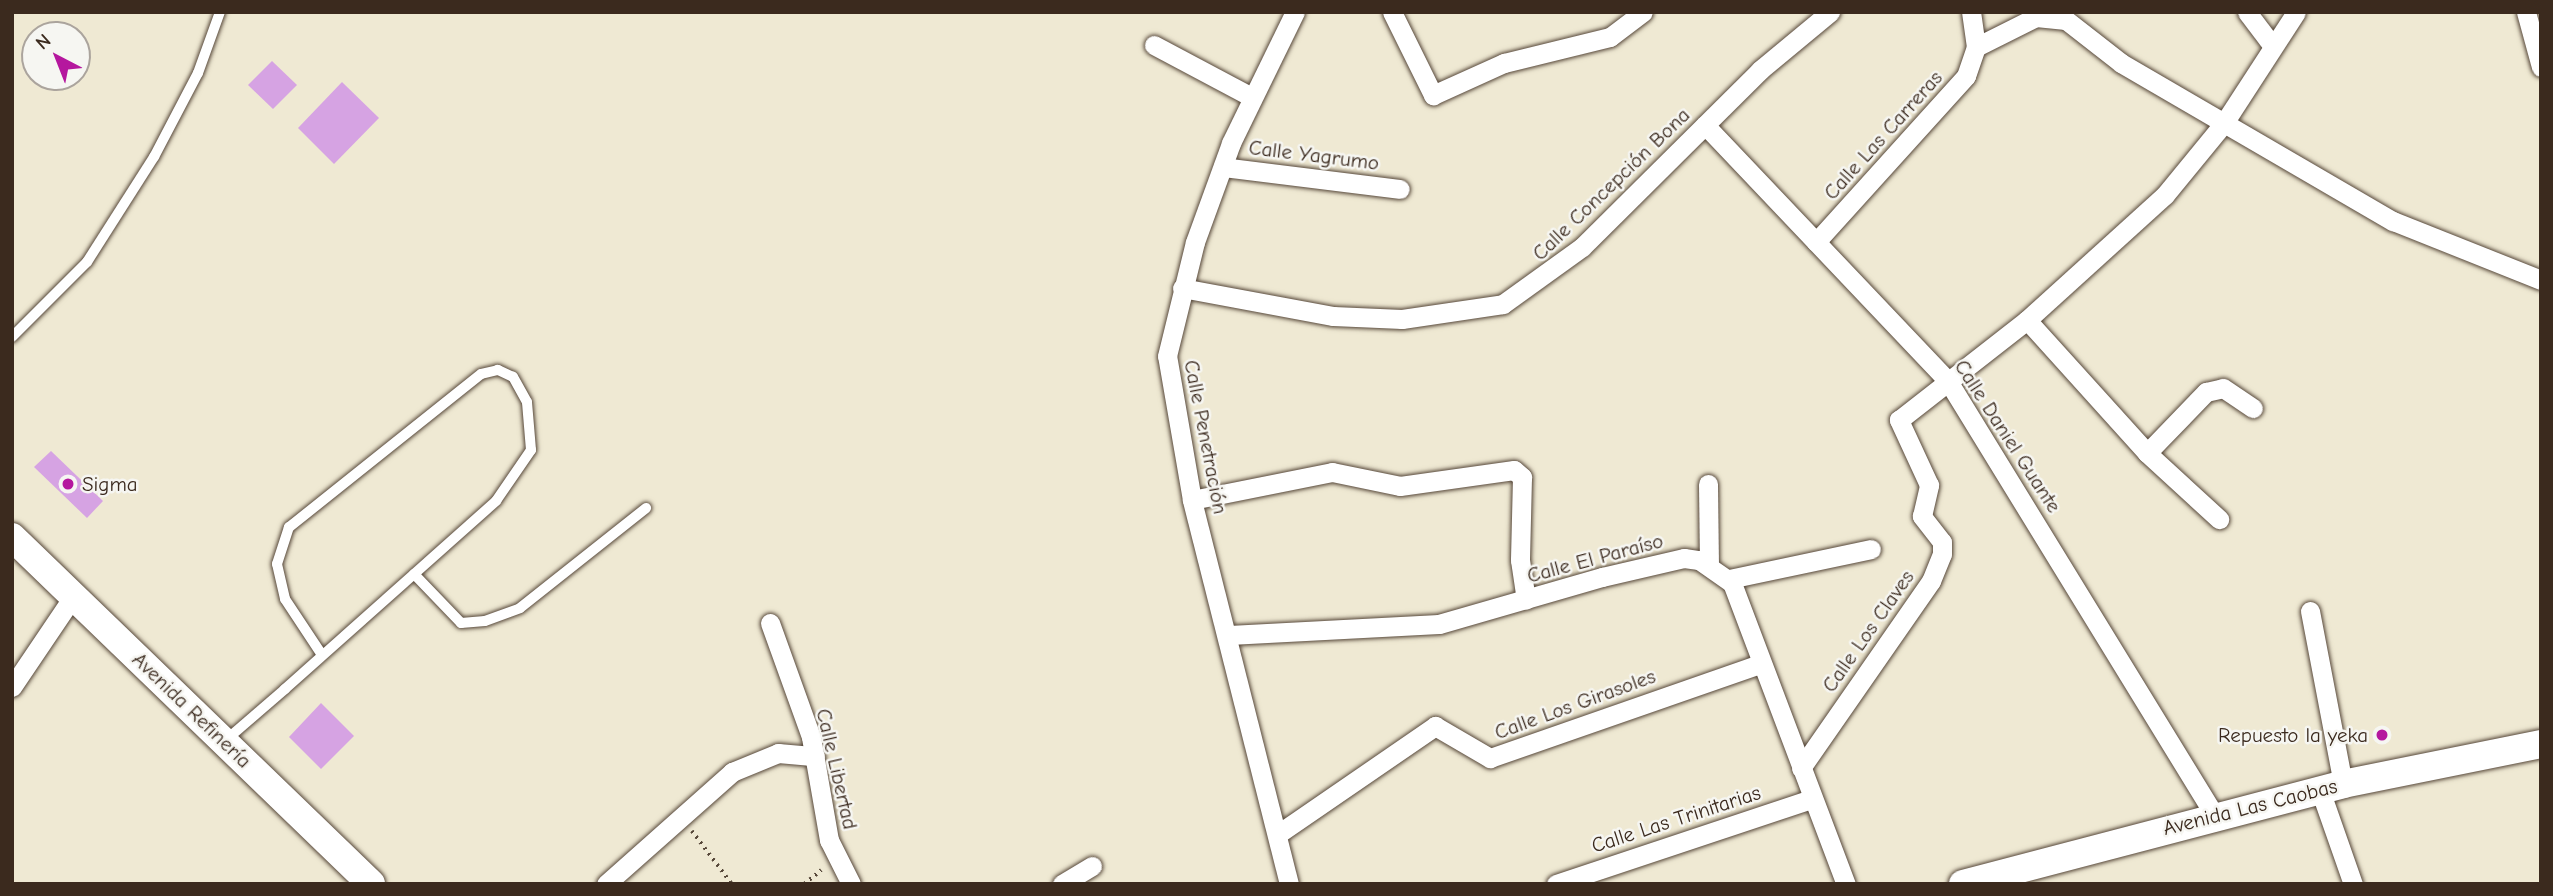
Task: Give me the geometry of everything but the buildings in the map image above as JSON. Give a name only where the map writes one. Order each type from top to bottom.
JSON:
[{"type":"street","name":"Calle Penetración","points":[[1289,884],[1229,635],[1192,500],[1167,362],[1182,288],[1223,167],[1252,97],[1295,12]]},
{"type":"street","points":[[1392,12],[1433,95],[1504,63],[1610,37],[1643,12]]},
{"type":"street","name":"Calle Concepción Bona","points":[[1182,288],[1334,316],[1402,319],[1503,304],[1582,247],[1705,125],[1830,12]]},
{"type":"street","name":"Calle Las Carreras","points":[[1816,242],[1966,76],[1976,47],[1971,12]]},
{"type":"street","points":[[2247,12],[2272,45]]},
{"type":"street","points":[[1948,381],[2028,320],[2165,195],[2224,123],[2272,45],[2296,12]]},
{"type":"street","points":[[2526,12],[2538,46],[2541,67]]},
{"type":"street","points":[[1976,47],[2036,17],[2066,20],[2121,63],[2393,221],[2541,280]]},
{"type":"street","points":[[1154,45],[1252,97]]},
{"type":"street","name":"Calle Daniel Guante","points":[[1705,125],[1948,381],[2215,816]]},
{"type":"street","name":"Calle Yagrumo","points":[[1223,167],[1400,189]]},
{"type":"street","points":[[2028,320],[2147,453],[2219,519]]},
{"type":"street","name":"Calle Los Claves","points":[[1801,768],[1937,567],[1942,542],[1922,516],[1929,485],[1899,426],[1903,415],[1948,381]]},
{"type":"street","points":[[2147,453],[2206,392],[2223,388],[2253,408]]},
{"type":"street","points":[[1192,500],[1332,472],[1400,486],[1514,470],[1522,477],[1520,560],[1526,600]]},
{"type":"street","points":[[1708,484],[1709,566]]},
{"type":"street","name":"Avenida Refinería","points":[[12,537],[370,884]]},
{"type":"street","points":[[1846,884],[1811,799],[1729,579],[1871,549]]},
{"type":"street","name":"Calle El Paraíso","points":[[1229,635],[1439,624],[1684,558],[1709,566],[1729,579]]},
{"type":"street","points":[[12,687],[74,595]]},
{"type":"street","points":[[2310,611],[2331,787],[2353,884]]},
{"type":"street","name":"Calle Libertad","points":[[770,623],[815,757],[830,840],[850,884]]},
{"type":"street","name":"Calle Los Girasoles","points":[[1278,834],[1434,726],[1473,754],[1500,756],[1760,664]]},
{"type":"street","name":"Avenida Las Caobas","points":[[1963,884],[2002,877],[2215,816],[2331,787],[2541,744]]},
{"type":"street","points":[[606,884],[732,772],[778,753],[815,757]]},
{"type":"street","name":"Calle Las Trinitarias","points":[[1556,884],[1811,799]]},
{"type":"street","points":[[1062,884],[1092,866]]},
{"type":"lane","points":[[12,337],[87,262],[154,157],[198,73],[220,12]]},
{"type":"lane","points":[[224,741],[322,655],[414,574],[496,501],[531,450],[527,402],[513,377],[498,370],[481,374],[289,527],[277,564],[285,599],[322,655]]},
{"type":"lane","points":[[414,574],[461,623],[485,621],[520,608],[646,508]]},
{"type":"path","points":[[676,820],[691,830],[732,884]]},
{"type":"place","name":"Sigma","points":[[68,484]]},
{"type":"place","name":"Repuesto la yeka","points":[[2382,735]]}]
